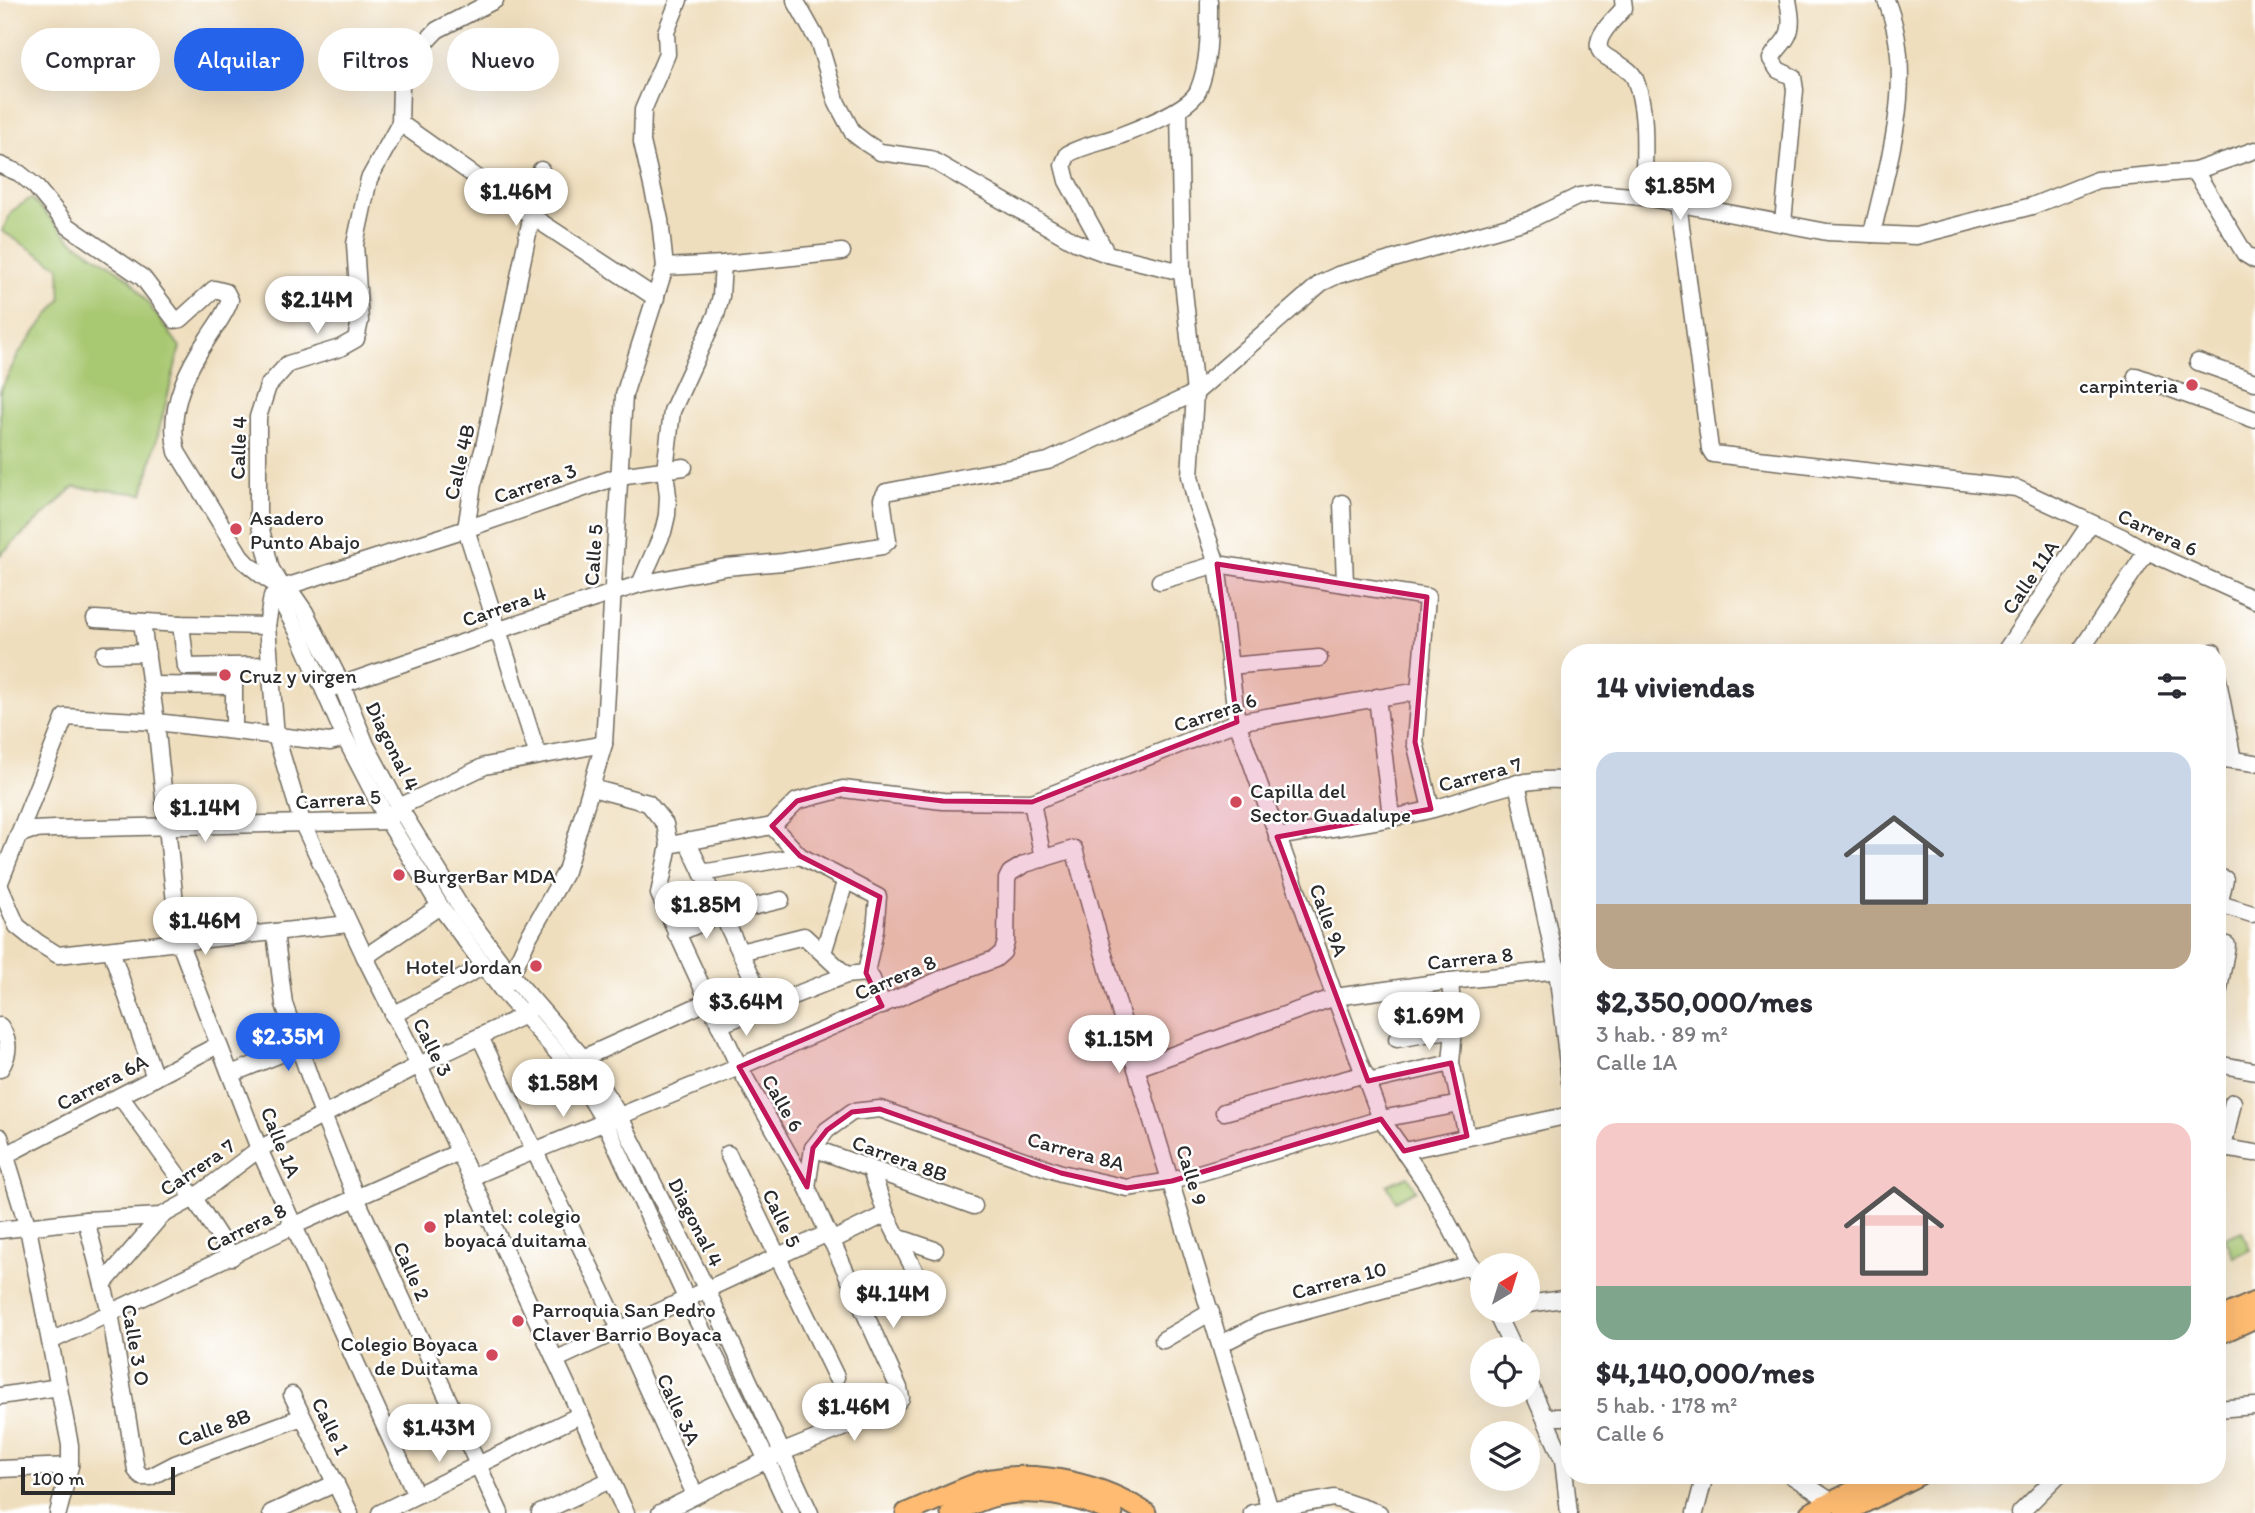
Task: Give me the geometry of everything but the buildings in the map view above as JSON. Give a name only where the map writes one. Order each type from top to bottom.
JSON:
[{"type":"main road","points":[[2226,1323],[2255,1302]]},
{"type":"main road","points":[[2226,1323],[2255,1318]]},
{"type":"main road","points":[[906,1513],[989,1479],[1024,1477],[1077,1483],[1133,1504],[1146,1513]]},
{"type":"main road","points":[[1845,1509],[1872,1484]]},
{"type":"main road","points":[[1810,1513],[1845,1509],[1899,1484]]},
{"type":"main road","points":[[951,1513],[993,1497],[1031,1494],[1061,1496],[1103,1510]]},
{"type":"street","points":[[495,0],[437,30],[405,64],[401,86],[400,123],[533,217],[656,299]]},
{"type":"street","name":"Calle 5","points":[[507,983],[528,938],[566,871],[604,744],[625,388],[665,267],[660,220],[642,142],[643,110],[667,54],[666,32],[679,0]]},
{"type":"street","points":[[795,0],[819,43],[837,103],[853,132],[866,143],[880,152],[930,159],[1074,242],[1107,254],[1182,272]]},
{"type":"street","points":[[1107,254],[1067,181],[1063,165],[1068,154],[1179,109],[1198,92],[1209,47],[1209,0]]},
{"type":"street","points":[[1623,0],[1624,8],[1602,34],[1598,45],[1601,52],[1628,69],[1634,78],[1643,116],[1644,197]]},
{"type":"street","points":[[1783,223],[1795,90],[1793,77],[1778,70],[1771,59],[1788,35],[1791,25],[1788,0]]},
{"type":"street","points":[[1872,234],[1897,124],[1900,92],[1899,43],[1886,0]]},
{"type":"street","name":"Calle 9A","points":[[1179,109],[1182,272],[1195,393],[1190,476],[1196,503],[1217,564],[1237,722],[1381,1119],[1428,1186],[1470,1261]]},
{"type":"street","name":"Calle 4","points":[[282,588],[271,569],[258,518],[258,417],[268,386],[288,364],[340,348],[356,339],[360,321],[355,244],[369,179],[400,123]]},
{"type":"street","points":[[1195,393],[1321,283],[1338,275],[1529,220],[1579,196],[1595,193],[1644,197],[1828,232],[1916,236],[2032,206],[2097,180],[2195,171],[2255,150]]},
{"type":"street","points":[[0,165],[19,173],[35,186],[68,226],[143,278],[175,320],[181,319],[214,289],[226,292],[230,300],[225,314],[195,359],[176,402],[174,442],[177,452],[235,549],[250,566],[282,588]]},
{"type":"street","name":"Calle 4B","points":[[537,756],[466,529],[473,484],[484,447],[541,170]]},
{"type":"street","points":[[2195,171],[2245,254],[2254,261]]},
{"type":"street","name":"Carrera 6","points":[[1678,203],[1710,449],[1713,454],[2016,488],[2255,600]]},
{"type":"street","points":[[665,267],[842,252]]},
{"type":"street","points":[[640,584],[663,531],[667,515],[665,470],[672,411],[716,315],[721,296],[723,264]]},
{"type":"street","points":[[2198,362],[2255,382]]},
{"type":"street","points":[[2136,376],[2254,421]]},
{"type":"street","name":"Carrera 4","points":[[326,690],[640,584],[726,567],[783,562],[886,545],[888,541],[882,499],[886,492],[1048,461],[1195,393]]},
{"type":"street","name":"Carrera 3","points":[[282,588],[620,476],[684,467]]},
{"type":"street","points":[[1342,503],[1345,583]]},
{"type":"street","name":"Calle 11A","points":[[2010,644],[2090,524]]},
{"type":"street","points":[[2085,644],[2147,551]]},
{"type":"street","points":[[1160,581],[1217,564],[1427,597],[1415,742],[1431,809]]},
{"type":"street","name":"Calle 3","points":[[282,588],[272,596],[267,626],[276,736],[302,822],[419,1065],[626,1513]]},
{"type":"street","name":"Diagonal 4","points":[[282,588],[293,596],[306,612],[342,685],[366,745],[399,807],[507,983],[530,1009],[583,1058],[613,1120],[707,1290],[810,1513]]},
{"type":"street","name":"Diagonal 4","points":[[282,588],[281,601],[326,690],[345,738],[388,821],[440,906],[484,967],[507,983]]},
{"type":"street","points":[[95,619],[267,626]]},
{"type":"street","name":"Calle 1A","points":[[142,622],[156,722],[179,941],[260,1149],[416,1495]]},
{"type":"street","points":[[181,624],[186,667],[270,665]]},
{"type":"street","points":[[104,654],[147,653]]},
{"type":"street","points":[[1229,666],[1319,657]]},
{"type":"street","points":[[234,667],[234,730]]},
{"type":"street","points":[[151,685],[234,686]]},
{"type":"street","name":"Carrera 6","points":[[1032,802],[1237,722],[1419,691]]},
{"type":"street","points":[[1377,697],[1391,817]]},
{"type":"street","points":[[345,738],[330,742],[156,722],[65,717],[0,884],[17,926],[58,955],[349,924]]},
{"type":"street","name":"Carrera 5","points":[[18,835],[32,830],[388,821],[399,807],[485,766],[604,744]]},
{"type":"street","points":[[2226,759],[2255,763]]},
{"type":"street","name":"Carrera 7","points":[[1278,837],[1431,809],[1517,783],[1551,778],[1561,780]]},
{"type":"street","points":[[1517,783],[1561,962]]},
{"type":"street","name":"Calle 6","points":[[592,788],[648,803],[665,824],[669,845],[659,894],[738,1067],[807,1187],[900,1388],[901,1398],[892,1408],[783,1452]]},
{"type":"street","points":[[669,845],[772,827],[797,801],[843,789],[943,801],[1032,802],[1043,859]]},
{"type":"street","points":[[772,827],[800,856],[875,895],[875,930],[866,973]]},
{"type":"street","points":[[687,841],[766,1006]]},
{"type":"street","name":"Carrera 8","points":[[471,1177],[995,959],[1003,952],[1006,942],[1007,879],[1010,873],[1014,868],[1073,849]]},
{"type":"street","name":"Calle 9","points":[[1073,849],[1270,1511]]},
{"type":"street","points":[[702,873],[800,856]]},
{"type":"street","points":[[823,953],[846,879]]},
{"type":"street","points":[[676,934],[722,914],[781,900]]},
{"type":"street","points":[[365,957],[440,906]]},
{"type":"street","points":[[2226,909],[2252,914]]},
{"type":"street","points":[[275,932],[284,1004],[323,1115],[357,1200]]},
{"type":"street","points":[[740,952],[804,936],[846,975]]},
{"type":"street","points":[[111,950],[155,1078]]},
{"type":"street","points":[[393,1015],[484,967]]},
{"type":"street","name":"Carrera 8","points":[[1136,1068],[1335,998],[1450,981],[1561,970]]},
{"type":"street","points":[[866,973],[872,979],[881,1006]]},
{"type":"street","points":[[719,1025],[846,975],[866,973]]},
{"type":"street","points":[[1450,981],[1454,1029],[1451,1063],[1467,1136]]},
{"type":"street","points":[[583,1058],[700,1005]]},
{"type":"street","name":"Diagonal 4","points":[[530,1009],[613,1120],[687,1300],[791,1513]]},
{"type":"street","name":"Carrera 7","points":[[0,1230],[86,1220],[162,1216],[194,1198],[260,1149],[530,1009]]},
{"type":"street","points":[[0,1026],[9,1044],[6,1060],[0,1069]]},
{"type":"street","points":[[1397,1039],[1454,1029]]},
{"type":"street","name":"Calle 3A","points":[[480,1037],[620,1329],[695,1494]]},
{"type":"street","name":"Carrera 6A","points":[[3,1157],[218,1045]]},
{"type":"street","points":[[231,1074],[298,1047]]},
{"type":"street","points":[[1224,1112],[1367,1078],[1451,1063]]},
{"type":"street","points":[[2226,1066],[2255,1071]]},
{"type":"street","points":[[121,1096],[194,1198],[232,1258]]},
{"type":"street","points":[[2226,1127],[2233,1102]]},
{"type":"street","name":"Carrera 8A","points":[[813,1149],[827,1130],[852,1112],[880,1109],[1060,1173],[1127,1188],[1172,1181],[1381,1119],[1460,1104]]},
{"type":"street","points":[[1404,1151],[1561,1117]]},
{"type":"street","points":[[0,1138],[3,1157],[28,1228],[71,1445],[71,1466],[58,1513]]},
{"type":"street","points":[[807,1187],[813,1149]]},
{"type":"street","name":"Carrera 8B","points":[[813,1149],[974,1206]]},
{"type":"street","points":[[2226,1149],[2255,1153]]},
{"type":"street","name":"Carrera 8","points":[[51,1341],[232,1258],[293,1226],[357,1200],[459,1152]]},
{"type":"street","name":"Calle 5","points":[[728,1154],[836,1377]]},
{"type":"street","points":[[871,1170],[886,1214],[929,1299]]},
{"type":"street","name":"Calle 2","points":[[357,1200],[500,1513]]},
{"type":"street","points":[[555,1360],[687,1300],[777,1255],[886,1214]]},
{"type":"street","points":[[104,1283],[162,1216]]},
{"type":"street","name":"Calle 3 O","points":[[86,1220],[110,1312],[136,1470],[142,1477]]},
{"type":"street","points":[[898,1237],[935,1250]]},
{"type":"street","name":"Carrera 10","points":[[1221,1344],[1262,1323],[1470,1266]]},
{"type":"street","points":[[1540,1302],[1561,1299]]},
{"type":"street","points":[[1163,1340],[1211,1312]]},
{"type":"street","points":[[2226,1323],[2229,1337],[2226,1339]]},
{"type":"street","points":[[0,1396],[59,1387]]},
{"type":"street","name":"Calle 1","points":[[292,1395],[350,1513]]},
{"type":"street","points":[[1540,1406],[1561,1455]]},
{"type":"street","points":[[2226,1408],[2255,1406]]},
{"type":"street","points":[[380,1513],[580,1415]]},
{"type":"street","name":"Calle 8B","points":[[142,1477],[150,1477],[198,1455],[302,1417]]},
{"type":"street","points":[[1545,1417],[1561,1418]]},
{"type":"street","points":[[660,1513],[783,1452]]},
{"type":"street","points":[[0,1469],[71,1466]]},
{"type":"street","points":[[540,1513],[610,1480]]},
{"type":"street","points":[[271,1513],[336,1483]]},
{"type":"street","points":[[1566,1484],[1569,1513]]},
{"type":"street","points":[[1695,1513],[1703,1484]]},
{"type":"street","points":[[1805,1484],[1845,1509]]},
{"type":"street","points":[[2020,1513],[2049,1484]]},
{"type":"street","points":[[1252,1513],[1334,1498],[1379,1513]]},
{"type":"highlighted area","points":[[1217,564],[1427,597],[1415,742],[1431,809],[1277,837],[1368,1081],[1451,1063],[1467,1136],[1404,1151],[1381,1119],[1172,1181],[1127,1188],[1061,1173],[880,1109],[852,1112],[827,1130],[813,1148],[807,1187],[739,1067],[882,1006],[866,973],[880,897],[800,856],[772,826],[797,801],[843,789],[943,801],[1032,802],[1237,722]]},
{"type":"green space","points":[[31,198],[70,239],[130,279],[180,347],[143,494],[74,487],[0,555],[0,391],[19,353],[61,299],[59,267],[2,231],[12,211]]},
{"type":"green space","points":[[1408,1176],[1416,1190],[1396,1201],[1387,1185]]},
{"type":"green space","points":[[2242,1231],[2250,1250],[2234,1257],[2226,1238]]},
{"type":"place","name":"carpinteria","points":[[2192,385]]},
{"type":"place","name":"Asadero Punto Abajo","points":[[236,529]]},
{"type":"place","name":"Cruz y virgen","points":[[225,675]]},
{"type":"place","name":"Capilla del Sector Guadalupe","points":[[1236,802]]},
{"type":"place","name":"BurgerBar MDA","points":[[399,875]]},
{"type":"place","name":"Hotel Jordan","points":[[536,966]]},
{"type":"place","name":"plantel: colegio boyacá duitama","points":[[430,1227]]},
{"type":"place","name":"Parroquia San Pedro Claver Barrio Boyaca","points":[[518,1321]]},
{"type":"place","name":"Colegio Boyaca de Duitama","points":[[492,1355]]}]
